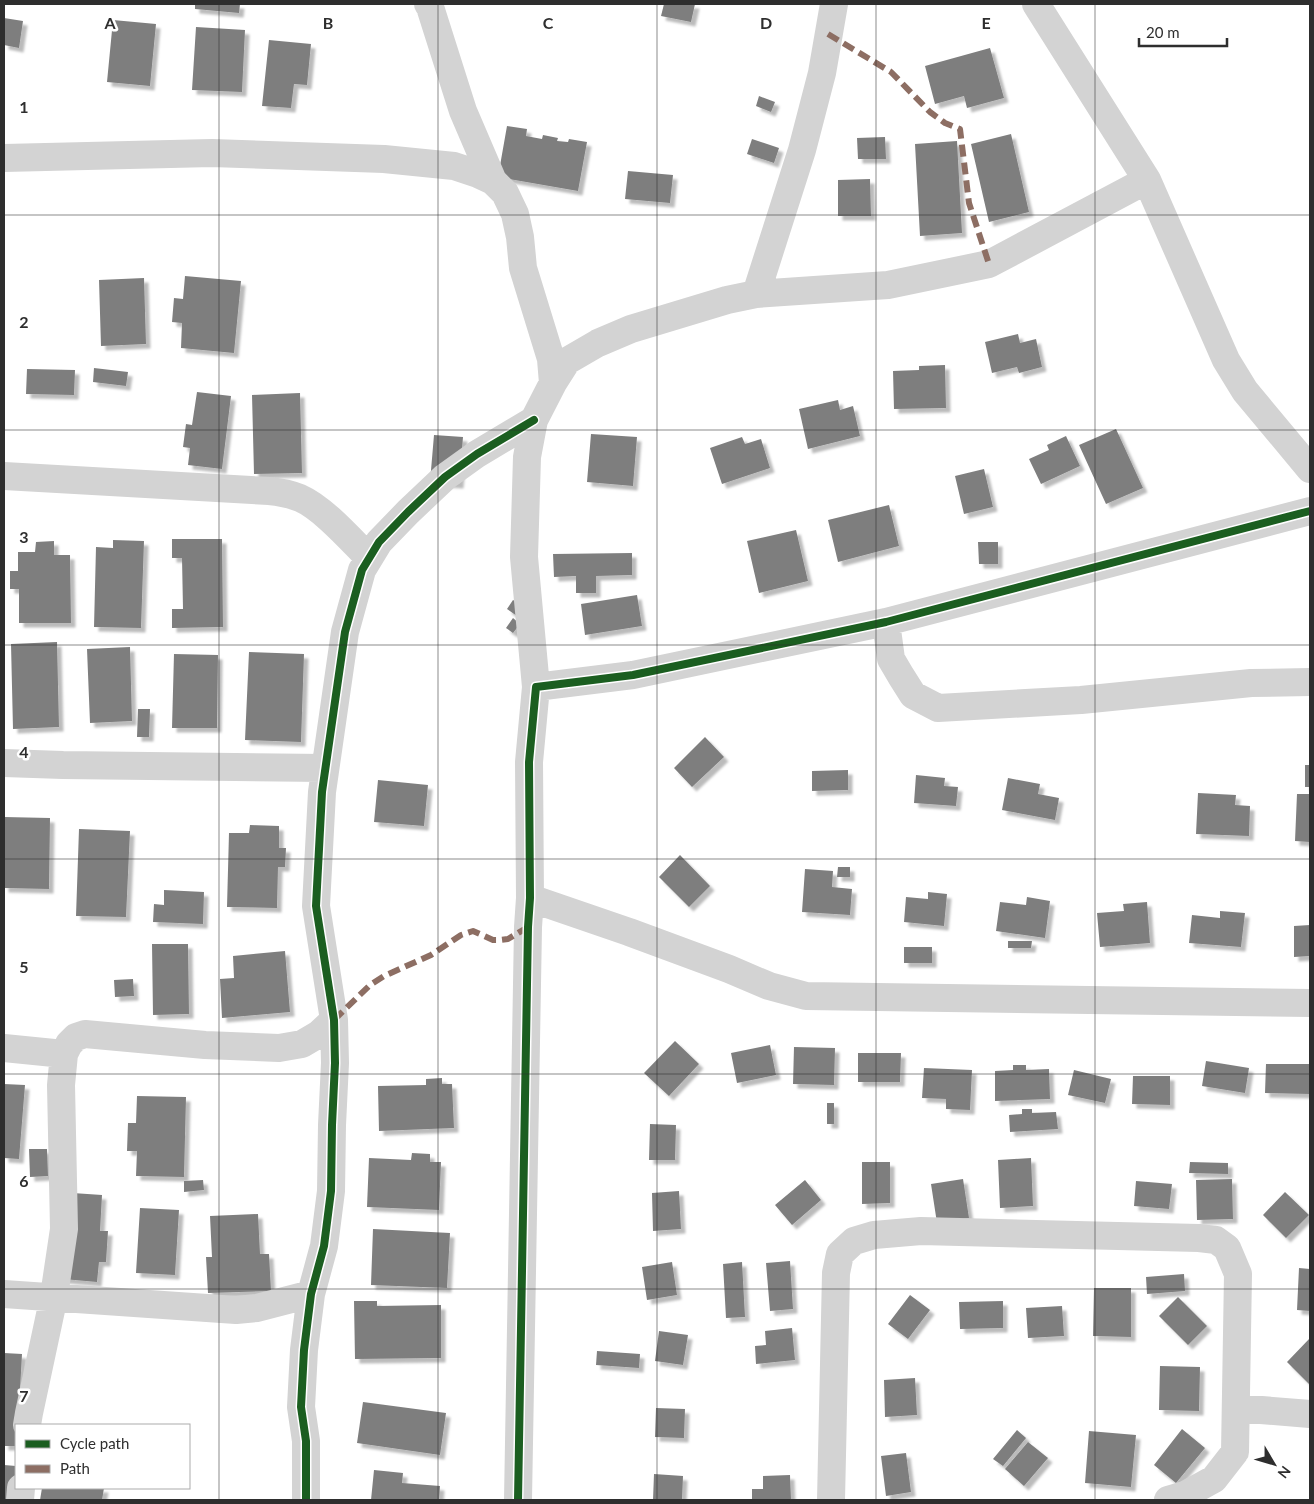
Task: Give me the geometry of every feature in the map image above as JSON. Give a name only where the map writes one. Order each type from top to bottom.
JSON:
[{"type":"street","points":[[428,4],[463,111],[493,180],[505,193],[515,214],[520,237],[523,268],[551,359],[552,383]]},
{"type":"street","points":[[756,294],[802,150],[820,82],[834,4]]},
{"type":"street","points":[[1036,4],[1146,180],[1226,360],[1245,391],[1310,469]]},
{"type":"street","points":[[4,158],[212,153],[384,159],[454,166],[493,180]]},
{"type":"street","points":[[518,1500],[530,898],[529,762],[536,687],[524,557],[527,456],[534,420],[552,383],[567,361],[598,343],[630,329],[726,300],[756,294],[888,285],[989,264],[1146,180]]},
{"type":"street","points":[[306,1500],[306,1441],[301,1406],[304,1350],[311,1294],[324,1246],[331,1191],[335,1063],[334,1020],[316,906],[322,792],[345,632],[362,570],[385,536],[445,477],[477,454],[534,420]]},
{"type":"street","points":[[4,476],[269,491],[287,494],[302,499],[317,509],[369,558]]},
{"type":"street","points":[[536,687],[633,675],[886,622],[1310,511]]},
{"type":"street","points":[[886,622],[891,659],[901,676],[913,694],[938,708],[1080,700],[1251,683],[1310,682]]},
{"type":"street","points":[[4,763],[325,768]]},
{"type":"street","points":[[530,898],[638,935],[769,986],[806,996],[1310,1003]]},
{"type":"street","points":[[28,1424],[54,1296],[64,1229],[61,1085],[64,1054],[68,1044],[76,1037],[85,1034],[205,1045],[279,1048],[302,1044],[319,1034],[334,1020]]},
{"type":"street","points":[[4,1048],[64,1054]]},
{"type":"street","points":[[831,1500],[836,1273],[840,1254],[854,1241],[874,1235],[921,1231],[1216,1240],[1227,1248],[1238,1274],[1235,1452],[1214,1479],[1185,1495],[1168,1500]]},
{"type":"street","points":[[4,1294],[236,1310],[257,1308],[311,1294]]},
{"type":"street","points":[[1236,1408],[1310,1414]]},
{"type":"building","points":[[195,4],[240,4],[239,13],[195,9]]},
{"type":"building","points":[[664,4],[695,4],[691,22],[661,16]]},
{"type":"building","points":[[4,18],[23,21],[19,48],[4,45]]},
{"type":"building","points":[[113,20],[156,24],[150,86],[107,82]]},
{"type":"building","points":[[196,27],[245,30],[242,92],[192,90]]},
{"type":"building","points":[[269,40],[311,44],[307,85],[294,84],[291,108],[262,106]]},
{"type":"building","points":[[990,48],[1004,98],[967,108],[964,96],[935,104],[925,66]]},
{"type":"building","points":[[759,96],[775,102],[771,112],[756,106]]},
{"type":"building","points":[[507,126],[527,129],[526,136],[542,139],[543,135],[558,138],[557,141],[568,142],[569,139],[587,142],[578,191],[498,177]]},
{"type":"building","points":[[1011,134],[1029,212],[989,222],[971,144]]},
{"type":"building","points":[[885,137],[886,159],[858,159],[857,138]]},
{"type":"building","points":[[752,139],[779,148],[774,163],[747,154]]},
{"type":"building","points":[[957,141],[962,233],[920,236],[915,144]]},
{"type":"building","points":[[628,171],[673,175],[670,203],[625,199]]},
{"type":"building","points":[[870,179],[871,216],[838,216],[838,180]]},
{"type":"building","points":[[185,276],[241,281],[234,353],[181,348],[182,323],[172,322],[174,298],[183,299]]},
{"type":"building","points":[[144,278],[146,344],[101,346],[99,280]]},
{"type":"building","points":[[1018,334],[1020,343],[1036,339],[1042,367],[1019,373],[1017,367],[992,373],[985,342]]},
{"type":"building","points":[[945,365],[946,408],[894,409],[893,371],[919,370],[919,366]]},
{"type":"building","points":[[94,368],[128,372],[126,386],[93,382]]},
{"type":"building","points":[[27,369],[75,370],[74,395],[26,394]]},
{"type":"building","points":[[197,392],[231,396],[222,469],[188,465],[190,448],[183,447],[186,424],[192,425]]},
{"type":"building","points":[[300,393],[302,473],[254,474],[252,395]]},
{"type":"building","points":[[838,400],[840,410],[853,406],[860,436],[808,449],[799,409]]},
{"type":"building","points":[[1116,429],[1143,488],[1106,504],[1079,445]]},
{"type":"building","points":[[591,434],[637,437],[633,486],[587,482]]},
{"type":"building","points":[[434,435],[463,437],[459,484],[430,482]]},
{"type":"building","points":[[1066,436],[1080,466],[1041,484],[1029,459],[1049,450],[1047,445]]},
{"type":"building","points":[[742,437],[745,444],[761,439],[770,468],[722,484],[710,448]]},
{"type":"building","points":[[984,469],[993,507],[964,514],[955,476]]},
{"type":"building","points":[[889,505],[899,546],[838,562],[828,520]]},
{"type":"building","points":[[796,530],[808,581],[759,593],[747,541]]},
{"type":"building","points":[[172,539],[222,539],[223,627],[172,628],[172,609],[183,609],[182,558],[172,558]]},
{"type":"building","points":[[113,540],[144,541],[141,628],[94,627],[96,547],[113,548]]},
{"type":"building","points":[[54,541],[54,555],[70,555],[71,623],[19,623],[19,589],[10,589],[10,571],[18,571],[18,552],[35,552],[36,542]]},
{"type":"building","points":[[978,542],[998,542],[998,564],[979,564]]},
{"type":"building","points":[[632,553],[632,575],[596,576],[596,593],[576,593],[576,576],[554,577],[553,554]]},
{"type":"building","points":[[637,595],[642,626],[585,635],[581,604]]},
{"type":"building","points":[[513,600],[523,606],[517,616],[507,609]]},
{"type":"building","points":[[513,618],[520,624],[513,633],[506,628]]},
{"type":"building","points":[[57,642],[59,727],[13,729],[11,644]]},
{"type":"building","points":[[130,647],[132,721],[90,723],[87,649]]},
{"type":"building","points":[[249,652],[304,654],[301,742],[245,740]]},
{"type":"building","points":[[174,654],[218,655],[217,728],[172,728]]},
{"type":"building","points":[[138,709],[150,709],[149,737],[137,737]]},
{"type":"building","points":[[705,737],[724,757],[692,787],[674,768]]},
{"type":"building","points":[[1305,765],[1310,765],[1310,787],[1305,787]]},
{"type":"building","points":[[848,770],[848,790],[812,791],[812,771]]},
{"type":"building","points":[[916,775],[945,778],[944,786],[958,787],[956,806],[914,803]]},
{"type":"building","points":[[1008,778],[1040,784],[1038,794],[1059,798],[1055,820],[1002,810]]},
{"type":"building","points":[[378,780],[428,785],[424,826],[374,822]]},
{"type":"building","points":[[1198,793],[1236,795],[1235,805],[1250,806],[1249,836],[1196,834]]},
{"type":"building","points":[[1297,794],[1310,794],[1310,842],[1295,841]]},
{"type":"building","points":[[4,817],[50,818],[49,889],[4,888]]},
{"type":"building","points":[[250,825],[279,826],[279,848],[286,848],[285,867],[278,867],[277,908],[227,907],[229,833],[249,833]]},
{"type":"building","points":[[79,829],[130,831],[126,917],[76,916]]},
{"type":"building","points":[[680,855],[710,886],[689,907],[659,877]]},
{"type":"building","points":[[838,867],[850,867],[850,877],[837,877]]},
{"type":"building","points":[[805,869],[833,871],[832,887],[852,889],[850,915],[802,912]]},
{"type":"building","points":[[164,890],[204,892],[203,924],[153,922],[154,904],[164,905]]},
{"type":"building","points":[[928,892],[947,894],[944,926],[904,922],[906,897],[928,899]]},
{"type":"building","points":[[1027,897],[1050,901],[1045,938],[996,931],[1000,902],[1026,905]]},
{"type":"building","points":[[1147,902],[1150,943],[1100,947],[1097,913],[1124,911],[1123,904]]},
{"type":"building","points":[[1220,911],[1245,913],[1241,947],[1189,943],[1192,915],[1220,918]]},
{"type":"building","points":[[1310,925],[1310,956],[1294,957],[1294,926]]},
{"type":"building","points":[[1008,941],[1032,941],[1031,948],[1008,948]]},
{"type":"building","points":[[152,944],[188,944],[189,1014],[153,1015]]},
{"type":"building","points":[[904,947],[932,947],[932,963],[904,963]]},
{"type":"building","points":[[285,951],[290,1012],[222,1018],[220,979],[234,978],[233,956]]},
{"type":"building","points":[[133,979],[134,996],[115,997],[114,980]]},
{"type":"building","points":[[675,1041],[699,1064],[669,1096],[644,1073]]},
{"type":"building","points":[[770,1045],[776,1075],[737,1083],[731,1053]]},
{"type":"building","points":[[794,1047],[835,1048],[834,1085],[793,1084]]},
{"type":"building","points":[[858,1053],[901,1053],[900,1082],[858,1082]]},
{"type":"building","points":[[1206,1061],[1249,1068],[1245,1093],[1202,1086]]},
{"type":"building","points":[[1266,1064],[1310,1064],[1310,1094],[1265,1093]]},
{"type":"building","points":[[1013,1065],[1026,1065],[1026,1070],[1049,1069],[1050,1099],[995,1101],[995,1071],[1013,1070]]},
{"type":"building","points":[[924,1068],[972,1070],[970,1110],[946,1109],[946,1099],[922,1098]]},
{"type":"building","points":[[1074,1070],[1111,1079],[1105,1103],[1068,1095]]},
{"type":"building","points":[[1133,1076],[1170,1076],[1170,1105],[1132,1104]]},
{"type":"building","points":[[442,1078],[442,1084],[452,1084],[454,1128],[379,1131],[378,1086],[426,1085],[426,1079]]},
{"type":"building","points":[[4,1084],[25,1085],[19,1159],[4,1158]]},
{"type":"building","points":[[137,1096],[186,1097],[184,1177],[136,1176],[137,1151],[127,1151],[128,1123],[136,1123]]},
{"type":"building","points":[[827,1103],[834,1103],[834,1124],[827,1124]]},
{"type":"building","points":[[1022,1109],[1032,1109],[1032,1113],[1056,1112],[1058,1129],[1010,1132],[1009,1115],[1022,1114]]},
{"type":"building","points":[[650,1124],[676,1125],[675,1160],[649,1160]]},
{"type":"building","points":[[29,1149],[47,1149],[48,1176],[30,1177]]},
{"type":"building","points":[[412,1153],[430,1154],[430,1162],[441,1162],[439,1210],[367,1207],[369,1158],[411,1160]]},
{"type":"building","points":[[1031,1158],[1033,1206],[1000,1208],[998,1160]]},
{"type":"building","points":[[862,1162],[890,1162],[890,1203],[862,1204]]},
{"type":"building","points":[[1190,1162],[1228,1163],[1228,1174],[1189,1173]]},
{"type":"building","points":[[963,1179],[969,1218],[937,1223],[931,1184]]},
{"type":"building","points":[[1232,1179],[1233,1219],[1197,1220],[1196,1180]]},
{"type":"building","points":[[203,1180],[204,1190],[184,1192],[184,1181]]},
{"type":"building","points":[[805,1180],[821,1200],[792,1225],[775,1205]]},
{"type":"building","points":[[1136,1181],[1172,1184],[1169,1209],[1134,1206]]},
{"type":"building","points":[[679,1191],[681,1229],[653,1231],[652,1193]]},
{"type":"building","points":[[58,1192],[102,1195],[100,1231],[108,1231],[106,1262],[99,1262],[97,1282],[52,1278]]},
{"type":"building","points":[[1285,1192],[1309,1215],[1286,1238],[1263,1215]]},
{"type":"building","points":[[140,1208],[179,1210],[175,1275],[136,1273]]},
{"type":"building","points":[[258,1214],[260,1254],[269,1254],[271,1291],[208,1293],[206,1257],[212,1257],[210,1216]]},
{"type":"building","points":[[373,1229],[450,1233],[447,1288],[371,1285]]},
{"type":"building","points":[[790,1261],[793,1309],[770,1311],[766,1263]]},
{"type":"building","points":[[672,1262],[677,1295],[647,1300],[642,1267]]},
{"type":"building","points":[[742,1262],[745,1317],[726,1318],[723,1264]]},
{"type":"building","points":[[1299,1268],[1310,1269],[1310,1311],[1297,1310]]},
{"type":"building","points":[[1184,1274],[1185,1291],[1147,1294],[1146,1277]]},
{"type":"building","points":[[1094,1288],[1131,1288],[1131,1337],[1093,1336]]},
{"type":"building","points":[[910,1295],[930,1310],[908,1339],[888,1324]]},
{"type":"building","points":[[1178,1297],[1207,1326],[1188,1345],[1159,1316]]},
{"type":"building","points":[[354,1301],[377,1301],[377,1306],[441,1305],[441,1358],[355,1359]]},
{"type":"building","points":[[1003,1301],[1003,1328],[960,1329],[959,1302]]},
{"type":"building","points":[[1062,1306],[1064,1336],[1028,1338],[1026,1308]]},
{"type":"building","points":[[792,1328],[795,1360],[756,1364],[755,1346],[766,1345],[765,1331]]},
{"type":"building","points":[[659,1331],[688,1335],[683,1365],[655,1361]]},
{"type":"building","points":[[1310,1338],[1310,1385],[1287,1362]]},
{"type":"building","points":[[597,1351],[640,1354],[639,1368],[596,1365]]},
{"type":"building","points":[[4,1353],[22,1354],[20,1390],[15,1424],[15,1446],[4,1446]]},
{"type":"building","points":[[1160,1366],[1200,1367],[1199,1411],[1159,1410]]},
{"type":"building","points":[[915,1378],[917,1415],[885,1417],[884,1380]]},
{"type":"building","points":[[363,1402],[446,1413],[440,1455],[357,1443]]},
{"type":"building","points":[[656,1408],[685,1409],[684,1438],[655,1437]]},
{"type":"building","points":[[1182,1429],[1205,1448],[1176,1483],[1154,1465]]},
{"type":"building","points":[[1017,1430],[1026,1438],[1003,1466],[993,1459]]},
{"type":"building","points":[[1089,1431],[1136,1435],[1131,1487],[1085,1483]]},
{"type":"building","points":[[1028,1442],[1048,1458],[1024,1486],[1005,1469]]},
{"type":"building","points":[[906,1453],[911,1492],[886,1496],[881,1456]]},
{"type":"building","points":[[4,1465],[15,1466],[15,1489],[18,1500],[4,1500]]},
{"type":"building","points":[[374,1470],[403,1473],[402,1483],[440,1486],[439,1500],[371,1500]]},
{"type":"building","points":[[654,1474],[683,1476],[682,1500],[653,1500]]},
{"type":"building","points":[[790,1475],[791,1500],[752,1500],[752,1489],[763,1489],[763,1476]]},
{"type":"building","points":[[42,1489],[104,1489],[102,1500],[40,1500]]},
{"type":"marked path","points":[[828,34],[891,72],[930,112],[945,123],[960,129],[969,203],[989,264]]},
{"type":"marked path","points":[[334,1020],[370,985],[384,976],[431,955],[461,935],[473,931],[493,940],[500,940],[508,939],[528,927]]},
{"type":"cycle path","points":[[306,1500],[306,1441],[301,1407],[304,1350],[311,1294],[324,1246],[331,1191],[335,1063],[334,1020],[316,906],[322,792],[345,632],[362,570],[379,542],[445,477],[477,454],[534,420]]},
{"type":"cycle path","points":[[518,1500],[530,898],[529,762],[536,687],[633,675],[886,622],[1310,511]]}]
